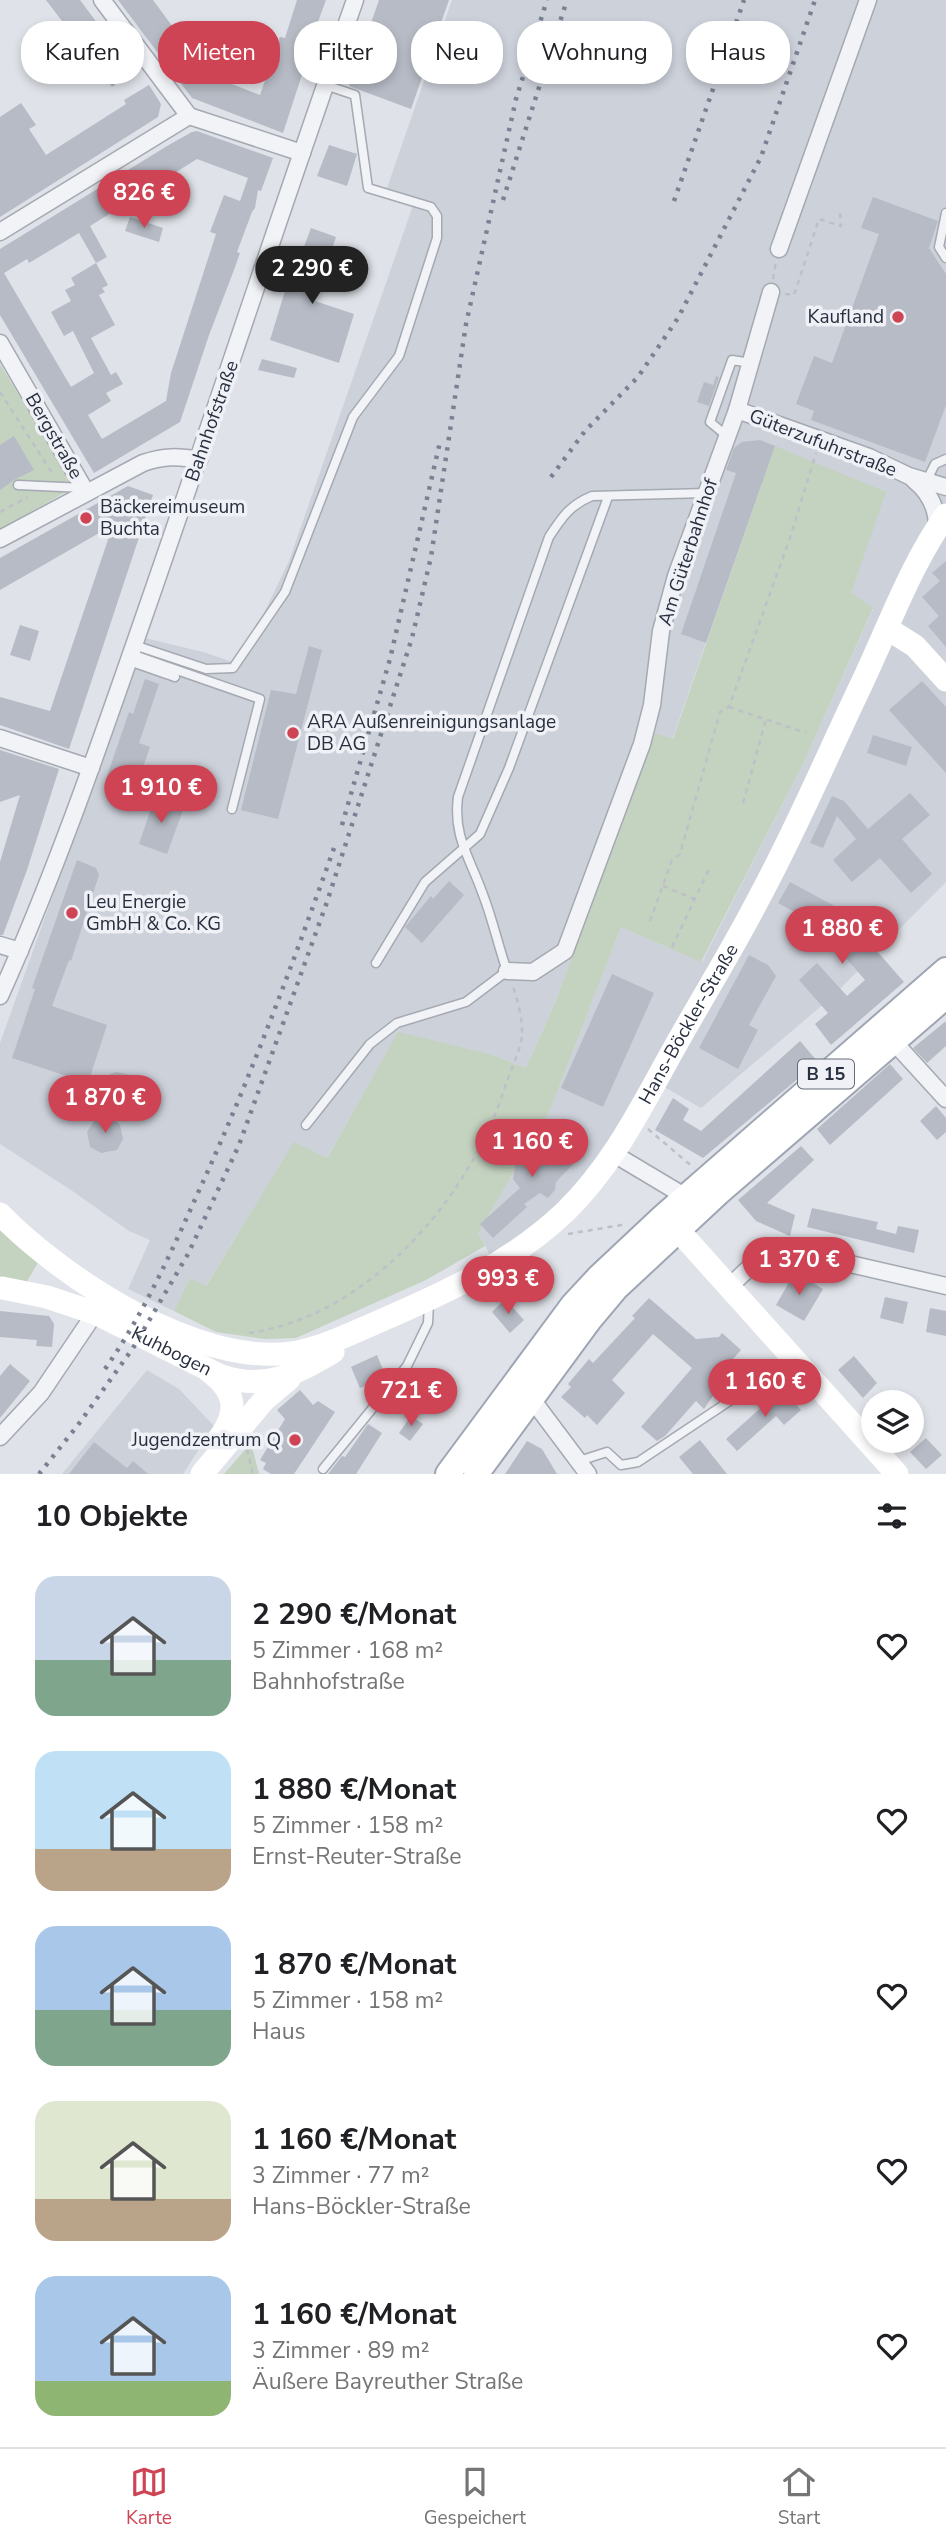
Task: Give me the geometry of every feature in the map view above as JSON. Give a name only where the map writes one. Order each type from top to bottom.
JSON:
[{"type":"main road","name":"Hans-Böckler-Straße","points":[[252,1383],[275,1380],[310,1358],[497,1264],[530,1241],[566,1210],[614,1154],[637,1118],[760,897],[888,629],[911,574],[942,521]]},
{"type":"main road","points":[[888,629],[915,646],[946,680]]},
{"type":"main road","name":"B 15","points":[[448,1474],[573,1305],[598,1277],[685,1197],[946,970]]},
{"type":"main road","name":"B 15","points":[[476,1474],[616,1288],[678,1230],[946,996]]},
{"type":"main road","points":[[0,1214],[44,1254],[122,1305]]},
{"type":"main road","points":[[648,1231],[665,1224],[678,1230],[897,1474]]},
{"type":"main road","points":[[1,1288],[76,1294],[122,1305]]},
{"type":"main road","name":"Kuhbogen","points":[[1,1288],[47,1297],[95,1313],[204,1368],[231,1379],[252,1383]]},
{"type":"main road","name":"Kuhbogen","points":[[122,1305],[178,1333],[219,1347]]},
{"type":"main road","name":"Hans-Böckler-Straße","points":[[219,1347],[310,1358]]},
{"type":"main road","points":[[202,1474],[241,1418],[255,1406],[252,1383],[236,1358],[219,1347]]},
{"type":"main road","points":[[194,1474],[228,1428],[310,1358]]},
{"type":"main road","points":[[204,1368],[226,1387],[241,1418]]},
{"type":"street","points":[[102,0],[189,116],[302,153]]},
{"type":"street","name":"Bahnhofstraße","points":[[0,996],[60,856],[199,460],[355,0]]},
{"type":"street","points":[[779,249],[869,0]]},
{"type":"street","points":[[0,233],[189,116]]},
{"type":"street","name":"Am Güterbahnhof","points":[[507,971],[533,972],[565,951],[642,744],[652,705],[661,631],[676,576],[737,410],[771,292]]},
{"type":"street","name":"Bergstraße","points":[[0,343],[85,490]]},
{"type":"street","name":"Güterzufuhrstraße","points":[[737,410],[869,457],[925,485],[946,487]]},
{"type":"street","points":[[0,539],[85,490],[143,463],[176,456],[199,460]]},
{"type":"street","points":[[925,485],[942,521]]},
{"type":"street","points":[[0,738],[91,768]]},
{"type":"street","points":[[0,945],[20,951]]},
{"type":"street","points":[[893,1041],[946,1099]]},
{"type":"street","points":[[614,1154],[685,1197]]},
{"type":"street","points":[[729,1287],[769,1249],[776,1247],[946,1286]]},
{"type":"street","points":[[0,1437],[41,1392],[95,1313]]},
{"type":"street","points":[[531,1398],[583,1468]]},
{"type":"lane","points":[[131,653],[206,669],[233,668],[285,592],[353,417],[399,356],[413,316],[437,237],[437,216],[430,207],[368,188],[355,95],[325,85]]},
{"type":"lane","points":[[946,213],[939,247],[946,258]]},
{"type":"lane","points":[[727,436],[710,422],[732,360],[751,363]]},
{"type":"lane","points":[[925,485],[935,464],[946,459]]},
{"type":"lane","points":[[18,485],[85,490]]},
{"type":"lane","points":[[306,1125],[370,1044],[397,1023],[466,1002],[507,971],[483,894],[457,831],[458,797],[549,537],[565,512],[576,503],[592,496],[707,492]]},
{"type":"lane","points":[[376,963],[425,882],[480,834],[509,768],[608,497]]},
{"type":"lane","points":[[131,653],[175,677]]},
{"type":"lane","points":[[131,653],[260,699],[232,808]]},
{"type":"lane","points":[[323,1469],[407,1366],[428,1323],[423,1303]]},
{"type":"lane","points":[[583,1468],[607,1452],[621,1465],[638,1462],[793,1358]]},
{"type":"path","points":[[779,249],[771,292],[794,295],[819,219],[841,226],[840,213]]},
{"type":"path","points":[[0,392],[56,480],[0,512]]},
{"type":"path","points":[[650,921],[672,860],[680,854],[720,712],[729,707],[790,538],[820,439]]},
{"type":"path","points":[[729,707],[806,733]]},
{"type":"path","points":[[743,803],[765,719]]},
{"type":"path","points":[[672,947],[710,867]]},
{"type":"path","points":[[663,886],[694,899]]},
{"type":"path","points":[[239,1333],[251,1334],[294,1322],[335,1302],[380,1272],[439,1213],[462,1181],[500,1104],[522,1036],[516,996],[507,971]]},
{"type":"path","points":[[637,1118],[706,1180]]},
{"type":"path","points":[[567,1235],[629,1224],[636,1218],[648,1231]]},
{"type":"path","points":[[245,1443],[253,1474]]},
{"type":"shaded area","points":[[452,0],[946,0],[946,882],[832,997],[701,1108],[659,1084],[617,1152],[496,1266],[478,1233],[549,1113],[621,927],[702,962],[804,762],[873,609],[850,594],[762,482],[672,740],[654,733],[555,1003],[526,1068],[490,1054],[398,1033],[326,1159],[294,1143],[205,1287],[190,1278],[174,1311],[128,1289],[150,1240],[129,1231],[0,1144],[0,1043],[145,638],[236,663],[250,642],[289,561],[416,197],[387,188],[423,84],[503,84],[503,21],[445,21]]},
{"type":"shaded area","points":[[147,1370],[179,1389],[214,1426],[183,1474],[62,1474]]},
{"type":"green space","points":[[0,364],[74,487],[0,530]]},
{"type":"green space","points":[[775,446],[886,492],[851,593],[873,608],[804,762],[701,962],[621,927],[549,1113],[478,1233],[485,1246],[426,1280],[296,1338],[265,1339],[216,1332],[174,1311],[190,1278],[206,1286],[294,1142],[327,1158],[398,1032],[490,1054],[526,1068],[555,1003],[654,733],[673,739]]},
{"type":"green space","points":[[0,1221],[40,1259],[26,1283],[0,1278]]},
{"type":"green space","points":[[251,1443],[259,1474],[224,1474]]},
{"type":"building","points":[[46,0],[80,0],[96,21],[62,21]]},
{"type":"building","points":[[118,0],[153,0],[168,21],[158,21],[158,53],[144,34],[144,21],[134,21]]},
{"type":"building","points":[[297,0],[326,0],[318,21],[294,21],[294,84],[299,84],[283,133],[192,98],[181,84],[232,84],[260,95],[264,84],[280,84],[280,37],[285,38]]},
{"type":"building","points":[[379,0],[449,0],[442,21],[411,21],[411,84],[420,84],[411,109],[349,86],[397,84],[397,21],[372,21]]},
{"type":"building","points":[[149,85],[161,104],[158,117],[0,217],[0,117],[21,103],[36,125],[29,129],[46,155],[126,104],[124,100]]},
{"type":"building","points":[[197,131],[273,158],[261,191],[258,190],[255,208],[237,252],[240,253],[180,422],[94,473],[0,315],[0,249]],"holes":[[[197,159],[248,178],[240,201],[224,195],[210,232],[216,234],[171,373],[166,401],[102,439],[88,415],[111,401],[106,393],[123,384],[116,372],[111,375],[91,338],[115,325],[99,295],[105,292],[102,288],[108,285],[96,263],[107,257],[90,226]],[[79,233],[96,263],[71,278],[75,285],[65,290],[71,301],[51,312],[64,336],[73,331],[94,373],[71,387],[4,273],[27,259],[29,263]]]},
{"type":"building","points":[[329,145],[357,154],[347,186],[317,176]]},
{"type":"building","name":"Kaufland","points":[[873,197],[938,221],[929,248],[946,274],[946,405],[925,462],[811,420],[814,411],[796,404],[814,356],[832,363],[879,234],[861,228]]},
{"type":"building","points":[[130,217],[163,228],[159,242],[125,231]]},
{"type":"building","points":[[311,228],[336,237],[315,301],[354,314],[339,363],[270,340],[285,291],[287,292]]},
{"type":"building","points":[[262,359],[297,368],[294,378],[258,370]]},
{"type":"building","points":[[716,376],[719,377],[709,406],[697,402],[704,382],[713,385]]},
{"type":"building","points":[[14,436],[34,470],[0,490],[0,445]]},
{"type":"building","points":[[760,440],[775,446],[706,643],[681,634],[736,473],[726,470],[734,448],[742,442]]},
{"type":"building","points":[[128,486],[153,495],[69,749],[0,725],[0,697],[50,711],[113,525],[0,590],[0,558]]},
{"type":"building","points":[[946,561],[946,647],[928,626],[939,616],[922,597],[940,581],[932,573]]},
{"type":"building","points":[[20,625],[39,631],[30,661],[10,655]]},
{"type":"building","points":[[309,646],[322,650],[278,819],[241,810],[271,690],[296,694]]},
{"type":"building","points":[[145,679],[159,684],[139,743],[150,747],[135,790],[106,779],[129,712],[133,714]]},
{"type":"building","points":[[922,681],[946,707],[946,773],[889,710]]},
{"type":"building","points":[[873,735],[912,747],[906,766],[867,753]]},
{"type":"building","points":[[0,750],[59,769],[3,935],[0,935],[0,862],[20,795],[0,802]]},
{"type":"building","points":[[910,793],[930,815],[902,839],[932,874],[911,893],[880,858],[852,882],[833,860],[856,839],[837,816],[823,848],[810,843],[832,796],[844,801],[868,829]]},
{"type":"building","points":[[155,797],[184,807],[167,854],[139,844]]},
{"type":"building","points":[[77,860],[96,868],[99,875],[71,961],[69,960],[52,1006],[107,1025],[88,1083],[12,1058],[35,989],[32,988]]},
{"type":"building","points":[[449,881],[464,895],[422,943],[405,927],[431,896],[433,899]]},
{"type":"building","points":[[790,882],[840,909],[904,982],[831,1045],[815,1024],[828,1013],[799,980],[817,963],[847,996],[865,980],[815,923],[778,903]]},
{"type":"building","points":[[749,955],[768,965],[776,976],[749,1025],[758,1030],[738,1069],[699,1048]]},
{"type":"building","points":[[612,974],[654,993],[603,1107],[561,1088]]},
{"type":"building","points":[[946,1021],[946,1046],[927,1063],[913,1048]]},
{"type":"building","points":[[800,1041],[818,1062],[703,1158],[655,1130],[673,1098],[689,1109],[683,1120],[701,1131]]},
{"type":"building","points":[[890,1064],[903,1079],[830,1145],[817,1129]]},
{"type":"building","points":[[116,1072],[131,1075],[138,1093],[131,1104],[114,1109],[106,1101],[99,1086],[110,1074]]},
{"type":"building","points":[[936,1106],[946,1118],[946,1132],[937,1140],[920,1121]]},
{"type":"building","points":[[110,1114],[120,1125],[123,1139],[117,1150],[101,1153],[90,1147],[87,1132],[95,1120]]},
{"type":"building","points":[[533,1124],[547,1124],[545,1141],[557,1152],[564,1146],[578,1159],[556,1182],[555,1190],[548,1198],[540,1193],[524,1204],[527,1207],[493,1238],[480,1224],[520,1188],[513,1179],[516,1162],[527,1164]]},
{"type":"building","points":[[801,1146],[814,1160],[767,1203],[795,1215],[790,1236],[756,1221],[738,1200]]},
{"type":"building","points":[[812,1208],[878,1222],[876,1229],[896,1234],[898,1226],[919,1230],[914,1253],[807,1227]]},
{"type":"building","points":[[795,1272],[823,1289],[804,1321],[776,1305]]},
{"type":"building","points":[[885,1297],[908,1302],[903,1324],[880,1318]]},
{"type":"building","points":[[649,1298],[696,1339],[719,1337],[722,1333],[741,1350],[733,1359],[738,1365],[704,1409],[696,1401],[665,1436],[657,1441],[641,1427],[692,1368],[653,1334],[612,1380],[625,1393],[597,1425],[561,1397],[571,1387],[568,1384],[589,1359],[593,1363],[635,1318],[632,1316]]},
{"type":"building","points":[[505,1299],[524,1320],[510,1333],[492,1312]]},
{"type":"building","points":[[930,1308],[946,1311],[946,1336],[926,1332]]},
{"type":"building","points":[[0,1311],[49,1316],[54,1324],[52,1347],[36,1346],[37,1340],[0,1337]]},
{"type":"building","points":[[377,1355],[386,1377],[360,1388],[351,1367]]},
{"type":"building","points":[[854,1356],[877,1383],[870,1390],[861,1390],[861,1396],[838,1370]]},
{"type":"building","points":[[10,1364],[30,1381],[0,1418],[0,1376]]},
{"type":"building","points":[[782,1389],[801,1410],[784,1425],[776,1416],[737,1451],[726,1439]]},
{"type":"building","name":"Jugendzentrum Q","points":[[300,1390],[313,1405],[318,1401],[335,1412],[294,1474],[271,1474],[263,1469],[266,1463],[260,1460],[285,1419],[277,1410]]},
{"type":"building","points":[[411,1416],[423,1424],[410,1441],[399,1433]]},
{"type":"building","points":[[368,1424],[382,1433],[356,1474],[328,1474],[342,1456],[345,1457]]},
{"type":"building","points":[[926,1438],[942,1455],[926,1469],[911,1453],[924,1453]]},
{"type":"building","points":[[700,1440],[727,1474],[693,1474],[679,1457]]},
{"type":"building","points":[[527,1441],[542,1449],[557,1474],[505,1474]]},
{"type":"building","points":[[94,1442],[127,1468],[133,1461],[148,1474],[69,1474]]},
{"type":"railway","points":[[39,1474],[133,1348],[188,1254],[239,1145],[327,902],[412,638],[431,557],[466,324],[516,99],[547,0]]},
{"type":"railway","points":[[503,200],[567,0]]},
{"type":"railway","points":[[674,201],[744,0]]},
{"type":"railway","points":[[551,477],[585,431],[638,377],[678,318],[761,157],[815,0]]},
{"type":"railway","points":[[342,825],[390,659],[440,442]]},
{"type":"railway","points":[[105,1369],[155,1284],[216,1152],[269,1023],[334,848]]},
{"type":"place","name":"Kaufland","points":[[898,317]]},
{"type":"place","name":"Bäckereimuseum Buchta","points":[[86,518]]},
{"type":"place","name":"ARA Außenreinigungsanlage DB AG","points":[[293,733]]},
{"type":"place","name":"Leu Energie GmbH & Co. KG","points":[[72,913]]},
{"type":"place","name":"Jugendzentrum Q","points":[[295,1440]]}]
